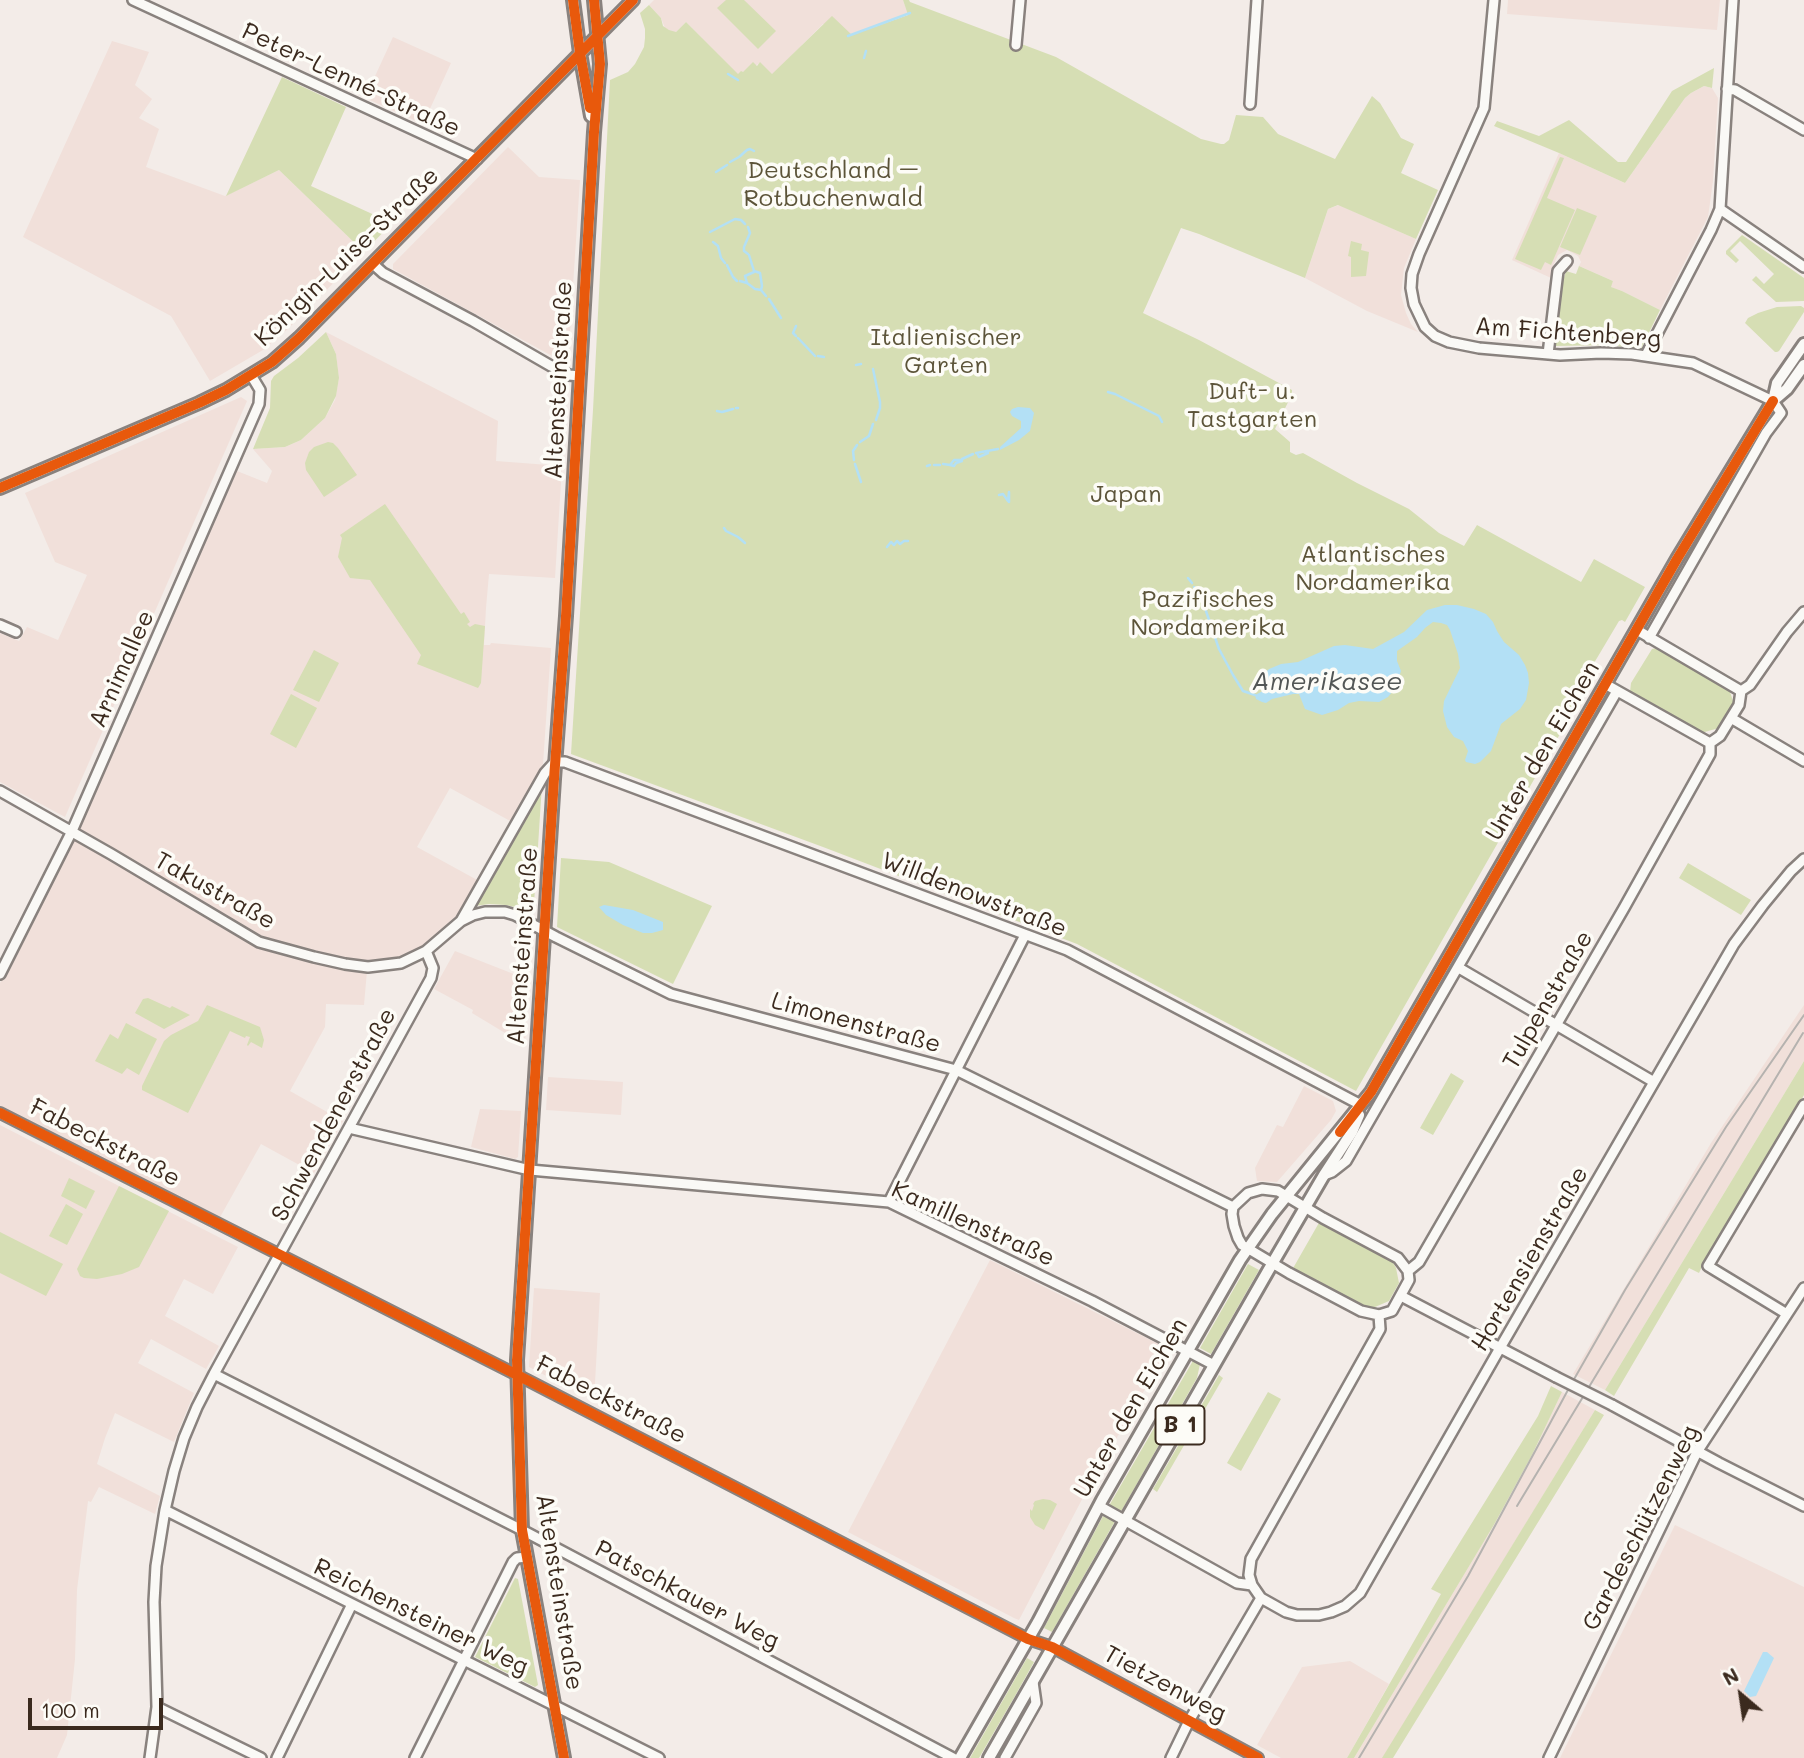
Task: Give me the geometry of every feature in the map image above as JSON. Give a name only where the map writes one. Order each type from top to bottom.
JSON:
[{"type":"main road","name":"Altensteinstraße","points":[[573,0],[594,132]]},
{"type":"main road","name":"Altensteinstraße","points":[[564,1758],[522,1530],[517,1375],[600,64],[594,0]]},
{"type":"main road","name":"Königin-Luise-Straße","points":[[0,488],[199,403],[272,362],[373,264],[633,0]]},
{"type":"main road","name":"B 1","points":[[1773,401],[1777,383],[1804,344]]},
{"type":"main road","name":"B 1","points":[[1773,401],[1787,389],[1804,365]]},
{"type":"main road","name":"Unter den Eichen","points":[[989,1758],[1324,1175],[1352,1132],[1364,1102],[1677,559],[1773,401]]},
{"type":"main road","name":"Unter den Eichen","points":[[960,1758],[1099,1506],[1247,1249],[1364,1102]]},
{"type":"street","name":"Peter-Lenné-Straße","points":[[133,0],[477,159]]},
{"type":"street","points":[[1016,45],[1020,0]]},
{"type":"street","points":[[1250,104],[1257,0]]},
{"type":"street","name":"Am Fichtenberg","points":[[1494,0],[1484,108],[1415,261],[1412,274],[1414,304],[1425,327],[1435,336],[1449,342],[1479,348],[1548,354],[1646,355],[1693,363],[1773,401]]},
{"type":"street","points":[[1646,355],[1720,209],[1733,0]]},
{"type":"street","points":[[1727,89],[1735,90],[1804,130]]},
{"type":"street","points":[[1720,209],[1804,267]]},
{"type":"street","points":[[1548,354],[1558,271],[1567,261]]},
{"type":"street","points":[[373,264],[383,273],[551,366],[569,375],[580,376]]},
{"type":"street","name":"Arnimallee","points":[[0,974],[72,831],[259,404],[260,390],[251,375]]},
{"type":"street","points":[[1649,638],[1766,433],[1781,412],[1773,401]]},
{"type":"street","points":[[1637,630],[1741,691],[1750,685],[1804,612]]},
{"type":"street","points":[[0,625],[16,632]]},
{"type":"street","points":[[1605,684],[1710,743]]},
{"type":"street","name":"Unter den Eichen","points":[[1324,1175],[1346,1161],[1617,691]]},
{"type":"street","name":"Tulpenstraße","points":[[1408,1271],[1419,1262],[1686,797],[1710,754],[1710,743],[1720,736],[1739,705],[1741,691]]},
{"type":"street","points":[[1731,718],[1804,761]]},
{"type":"street","points":[[426,951],[461,921],[545,773],[555,762]]},
{"type":"street","name":"Willdenowstraße","points":[[555,762],[565,762],[1067,950],[1364,1102]]},
{"type":"street","name":"Takustraße","points":[[0,791],[259,942],[335,962],[368,967],[401,962],[426,951]]},
{"type":"street","name":"Hortensienstraße","points":[[1261,1598],[1286,1612],[1307,1616],[1345,1606],[1360,1593],[1734,944],[1771,895],[1804,859]]},
{"type":"street","name":"Limonenstraße","points":[[461,921],[485,912],[515,915],[671,993],[956,1070],[1233,1207]]},
{"type":"street","points":[[889,1202],[1025,935]]},
{"type":"street","name":"Schwendenerstraße","points":[[150,1758],[157,1707],[154,1602],[156,1566],[165,1510],[184,1438],[214,1374],[431,978],[433,968],[426,951]]},
{"type":"street","points":[[1459,968],[1654,1082]]},
{"type":"street","points":[[1787,1314],[1708,1266],[1804,1105]]},
{"type":"street","name":"Fabeckstraße","points":[[0,1113],[517,1375],[1028,1639],[1052,1647]]},
{"type":"street","name":"Kamillenstraße","points":[[349,1128],[530,1170],[889,1202],[1214,1365]]},
{"type":"street","points":[[1257,1189],[1275,1190],[1398,1258],[1408,1271],[1409,1280],[1392,1311],[1379,1315],[1361,1311],[1242,1245],[1231,1214],[1233,1207],[1243,1196],[1257,1189]]},
{"type":"street","name":"Gardeschützenweg","points":[[1549,1758],[1698,1452],[1804,1288]]},
{"type":"street","points":[[1401,1296],[1804,1506]]},
{"type":"street","points":[[1171,1758],[1189,1721],[1261,1598],[1249,1575],[1251,1559],[1380,1329],[1379,1315]]},
{"type":"street","name":"Patschkauer Weg","points":[[214,1374],[522,1530],[953,1758]]},
{"type":"street","points":[[1099,1506],[1237,1583],[1252,1585]]},
{"type":"street","name":"Reichensteiner Weg","points":[[165,1510],[659,1758]]},
{"type":"street","points":[[415,1758],[513,1562],[517,1558],[527,1557]]},
{"type":"street","points":[[277,1758],[352,1604]]},
{"type":"street","name":"Tietzenweg","points":[[1052,1647],[1258,1758]]},
{"type":"street","name":"Unter den Eichen","points":[[1004,1758],[1036,1703],[1032,1682]]},
{"type":"street","points":[[157,1707],[261,1758]]},
{"type":"shaded area","points":[[654,0],[903,0],[908,14],[852,35],[823,24],[772,75],[760,63],[738,75],[686,22],[675,33],[665,28],[661,18],[649,5]]},
{"type":"shaded area","points":[[1508,0],[1720,0],[1717,30],[1507,14]]},
{"type":"shaded area","points":[[393,37],[451,63],[423,124],[365,98]]},
{"type":"shaded area","points":[[112,41],[149,52],[135,85],[152,99],[139,118],[159,129],[146,167],[225,196],[279,170],[364,252],[289,328],[263,350],[210,381],[171,316],[23,237]]},
{"type":"shaded area","points":[[1704,86],[1712,88],[1718,98],[1708,217],[1660,310],[1610,287],[1613,281],[1579,266],[1581,262],[1578,256],[1567,250],[1558,255],[1551,278],[1512,260],[1559,153],[1625,183],[1685,98]]},
{"type":"shaded area","points":[[508,147],[539,177],[580,180],[568,361],[565,363],[393,269],[393,264]]},
{"type":"shaded area","points":[[1339,205],[1416,239],[1404,268],[1401,295],[1411,324],[1418,332],[1367,311],[1305,278],[1328,209]]},
{"type":"shaded area","points":[[326,332],[498,421],[496,461],[562,466],[555,578],[489,574],[486,608],[484,645],[491,643],[551,648],[543,764],[512,822],[450,788],[417,847],[479,881],[457,919],[423,948],[405,957],[378,962],[338,958],[254,935],[82,832],[79,827],[237,471],[267,483],[272,471],[253,449],[285,447],[301,440],[325,418],[335,400],[339,378],[336,354]]},
{"type":"shaded area","points":[[241,397],[247,401],[65,817],[0,782],[0,633],[19,641],[27,627],[58,640],[87,575],[55,562],[25,493]]},
{"type":"shaded area","points":[[75,840],[80,840],[256,945],[345,969],[367,971],[364,1005],[326,1004],[325,1027],[290,1091],[343,1121],[314,1173],[261,1144],[219,1219],[147,1182],[143,1184],[130,1174],[0,1108],[0,983]]},
{"type":"shaded area","points":[[455,951],[529,980],[525,1042],[520,1042],[472,1013],[473,1010],[434,989]]},
{"type":"shaded area","points":[[1804,1005],[1804,1061],[1605,1390],[1573,1374],[1711,1143]]},
{"type":"shaded area","points":[[548,1077],[623,1082],[621,1115],[546,1110]]},
{"type":"shaded area","points":[[1304,1086],[1333,1101],[1336,1111],[1277,1182],[1257,1181],[1255,1168],[1277,1125],[1283,1127]]},
{"type":"shaded area","points":[[480,1109],[521,1111],[518,1157],[515,1159],[471,1147]]},
{"type":"shaded area","points":[[0,1125],[238,1247],[213,1294],[184,1279],[165,1316],[219,1346],[206,1369],[151,1339],[138,1363],[194,1393],[174,1442],[115,1413],[105,1438],[97,1464],[160,1496],[155,1514],[99,1487],[91,1502],[88,1501],[77,1590],[75,1659],[67,1735],[57,1758],[0,1758]]},
{"type":"shaded area","points":[[990,1260],[1163,1346],[1166,1353],[1090,1484],[1019,1620],[848,1532]]},
{"type":"shaded area","points":[[534,1288],[600,1293],[594,1401],[529,1367]]},
{"type":"shaded area","points":[[1562,1392],[1595,1410],[1383,1758],[1354,1758],[1495,1523]]},
{"type":"shaded area","points":[[1675,1525],[1804,1587],[1804,1758],[1560,1758]]},
{"type":"shaded area","points":[[1350,1661],[1389,1684],[1347,1758],[1281,1758],[1257,1745],[1302,1667]]},
{"type":"green space","points":[[726,0],[744,0],[776,31],[758,49],[717,8]]},
{"type":"green space","points":[[903,0],[1056,57],[1201,139],[1221,144],[1229,140],[1236,115],[1263,117],[1278,134],[1335,159],[1372,96],[1380,103],[1401,138],[1414,144],[1401,173],[1438,190],[1416,239],[1338,205],[1328,209],[1305,278],[1181,228],[1143,313],[1292,390],[1275,429],[1290,442],[1290,452],[1296,455],[1303,453],[1409,509],[1439,533],[1464,546],[1477,525],[1581,582],[1594,559],[1645,587],[1625,622],[1619,621],[1588,673],[1592,678],[1356,1091],[1077,944],[571,754],[610,80],[628,72],[644,47],[645,29],[640,13],[649,5],[661,18],[663,26],[669,30],[676,32],[686,22],[738,74],[753,62],[757,66],[760,62],[772,74],[832,16],[852,35],[908,15]]},
{"type":"green space","points":[[1714,68],[1712,88],[1704,86],[1685,98],[1625,183],[1494,126],[1497,121],[1539,136],[1569,120],[1618,162],[1626,162],[1672,91]]},
{"type":"green space","points":[[282,77],[346,107],[311,186],[392,223],[364,252],[279,170],[226,196]]},
{"type":"green space","points":[[1560,157],[1564,158],[1547,198],[1575,210],[1551,265],[1545,262],[1541,270],[1515,259]]},
{"type":"green space","points":[[1577,208],[1597,216],[1580,255],[1560,247]]},
{"type":"green space","points":[[1742,235],[1804,278],[1804,301],[1776,302],[1752,280],[1756,276],[1764,284],[1774,274],[1740,241],[1730,251],[1739,260],[1736,263],[1726,254]]},
{"type":"green space","points":[[1351,241],[1362,244],[1361,250],[1369,252],[1366,276],[1351,277],[1351,257],[1348,256]]},
{"type":"green space","points":[[1579,266],[1613,281],[1611,287],[1660,310],[1641,349],[1609,345],[1555,346],[1566,271],[1576,274]]},
{"type":"green space","points":[[1801,306],[1804,312],[1777,352],[1745,323],[1748,318],[1758,313],[1777,307]]},
{"type":"green space","points":[[326,332],[336,354],[339,378],[336,396],[325,418],[301,440],[285,447],[253,449],[270,408],[271,381],[274,376]]},
{"type":"green space","points":[[328,442],[338,448],[357,475],[324,497],[306,470],[305,463],[314,447]]},
{"type":"green space","points":[[385,504],[461,614],[464,612],[470,622],[467,624],[470,627],[475,624],[485,626],[481,683],[478,688],[417,664],[421,655],[370,580],[350,578],[338,557],[342,538],[340,535]]},
{"type":"green space","points":[[1660,647],[1728,686],[1734,704],[1719,728],[1701,733],[1630,692],[1631,683],[1652,649]]},
{"type":"green space","points":[[314,650],[339,663],[319,702],[293,690]]},
{"type":"green space","points":[[291,694],[317,708],[296,748],[270,734]]},
{"type":"green space","points":[[542,784],[537,862],[534,862],[536,869],[533,915],[506,905],[475,906],[529,807],[532,809],[534,805],[531,803]]},
{"type":"green space","points":[[561,858],[609,862],[712,906],[673,984],[557,927]]},
{"type":"green space","points":[[1688,863],[1751,900],[1741,915],[1679,878]]},
{"type":"green space","points":[[148,998],[190,1015],[164,1029],[135,1013],[143,999]]},
{"type":"green space","points":[[207,1005],[260,1027],[264,1040],[262,1048],[251,1042],[248,1046],[250,1037],[245,1038],[230,1031],[188,1113],[142,1090],[142,1086],[164,1041],[198,1021]]},
{"type":"green space","points":[[126,1023],[157,1039],[139,1075],[127,1068],[122,1074],[95,1061],[110,1034],[118,1039]]},
{"type":"green space","points":[[1804,1061],[1804,1095],[1790,1121],[1699,1273],[1689,1268],[1614,1396],[1605,1390]]},
{"type":"green space","points":[[1451,1073],[1464,1081],[1433,1135],[1420,1128]]},
{"type":"green space","points":[[69,1178],[95,1191],[86,1209],[61,1196]]},
{"type":"green space","points":[[119,1186],[169,1211],[139,1267],[97,1279],[84,1278],[77,1269]]},
{"type":"green space","points":[[66,1204],[83,1214],[67,1245],[49,1236]]},
{"type":"green space","points":[[1320,1221],[1391,1259],[1399,1283],[1389,1301],[1375,1307],[1361,1306],[1292,1270]]},
{"type":"green space","points":[[0,1232],[63,1264],[46,1296],[0,1273]]},
{"type":"green space","points":[[1248,1264],[1259,1270],[1211,1354],[1200,1348]]},
{"type":"green space","points":[[1194,1359],[1200,1364],[1197,1378],[1122,1510],[1110,1506],[1110,1504]]},
{"type":"green space","points":[[1219,1375],[1223,1378],[1157,1492],[1153,1489]]},
{"type":"green space","points":[[1551,1386],[1562,1392],[1495,1523],[1354,1758],[1347,1758],[1441,1594],[1431,1589],[1538,1416]]},
{"type":"green space","points":[[1268,1392],[1281,1399],[1241,1471],[1227,1463]]},
{"type":"green space","points":[[1595,1410],[1604,1415],[1393,1758],[1382,1758]]},
{"type":"green space","points":[[1043,1499],[1057,1504],[1044,1530],[1035,1525],[1030,1517],[1030,1509],[1032,1511],[1035,1501]]},
{"type":"green space","points":[[1103,1516],[1114,1523],[1052,1632],[1044,1628]]},
{"type":"green space","points":[[515,1578],[518,1579],[538,1685],[535,1687],[475,1657]]},
{"type":"green space","points":[[1027,1658],[1034,1662],[1015,1696],[979,1758],[970,1758]]},
{"type":"water","points":[[1018,407],[1030,408],[1034,413],[1030,431],[1000,450],[1021,428],[1021,421],[1010,412]]},
{"type":"water","name":"Amerikasee","points":[[1457,605],[1486,614],[1504,642],[1519,655],[1528,673],[1526,700],[1520,709],[1501,724],[1491,751],[1480,762],[1466,762],[1468,751],[1463,741],[1454,737],[1447,727],[1443,711],[1444,701],[1460,668],[1450,630],[1447,625],[1441,623],[1433,622],[1397,651],[1401,671],[1396,687],[1388,697],[1379,702],[1349,703],[1322,715],[1305,709],[1299,694],[1272,699],[1266,703],[1256,699],[1255,695],[1265,687],[1265,673],[1269,669],[1298,662],[1334,646],[1373,649],[1404,632],[1427,610]]},
{"type":"water","points":[[604,905],[633,910],[663,922],[663,930],[643,933],[623,925],[606,915],[599,907]]},
{"type":"water","points":[[1763,1652],[1774,1658],[1756,1696],[1750,1697],[1744,1691]]},
{"type":"waterway","points":[[848,36],[910,13]]},
{"type":"waterway","points":[[864,58],[866,51]]},
{"type":"waterway","points":[[728,74],[738,80]]},
{"type":"waterway","points":[[730,162],[747,150],[754,151]]},
{"type":"waterway","points":[[716,172],[727,165]]},
{"type":"waterway","points":[[710,232],[735,219],[745,224]]},
{"type":"waterway","points":[[748,227],[750,233],[744,247],[748,254]]},
{"type":"waterway","points":[[713,242],[718,246],[725,263]]},
{"type":"waterway","points":[[749,255],[754,271],[760,273],[761,290]]},
{"type":"waterway","points":[[727,265],[737,281]]},
{"type":"waterway","points":[[747,283],[745,276],[754,272]]},
{"type":"waterway","points":[[740,281],[761,290],[766,296]]},
{"type":"waterway","points":[[769,299],[781,318]]},
{"type":"waterway","points":[[796,326],[793,333],[796,336]]},
{"type":"waterway","points":[[798,338],[815,356]]},
{"type":"waterway","points":[[818,356],[824,357]]},
{"type":"waterway","points":[[856,365],[861,364]]},
{"type":"waterway","points":[[873,369],[880,402],[876,420]]},
{"type":"waterway","points":[[1108,392],[1159,416],[1162,422]]},
{"type":"waterway","points":[[717,411],[733,409]]},
{"type":"waterway","points":[[860,442],[869,436],[873,424]]},
{"type":"waterway","points":[[854,460],[853,451],[857,445]]},
{"type":"waterway","points":[[976,453],[998,449]]},
{"type":"waterway","points":[[977,453],[979,457],[988,453]]},
{"type":"waterway","points":[[962,459],[973,454]]},
{"type":"waterway","points":[[943,464],[950,465],[954,460],[960,460]]},
{"type":"waterway","points":[[950,465],[954,466],[962,461]]},
{"type":"waterway","points":[[855,464],[861,482]]},
{"type":"waterway","points":[[934,465],[940,465]]},
{"type":"waterway","points":[[999,495],[1003,494],[1008,501],[1009,492],[1009,502]]},
{"type":"waterway","points":[[724,528],[745,543]]},
{"type":"waterway","points":[[887,547],[891,542],[894,545],[897,541],[900,544],[908,541]]},
{"type":"waterway","points":[[1188,578],[1192,583]]},
{"type":"waterway","points":[[1194,587],[1199,595]]},
{"type":"waterway","points":[[1201,598],[1204,606]]},
{"type":"waterway","name":"Amerikasee","points":[[1206,611],[1219,649],[1233,675],[1243,691],[1255,695]]},
{"type":"tram line","points":[[1359,1758],[1468,1576],[1625,1290],[1726,1127],[1804,1015]]},
{"type":"tram line","points":[[1517,1506],[1803,1033]]},
{"type":"cycle path","points":[[573,0],[590,108]]},
{"type":"cycle path","points":[[564,1758],[522,1530],[517,1360],[600,64],[594,0]]},
{"type":"cycle path","points":[[0,488],[199,403],[272,362],[299,338],[633,0]]},
{"type":"cycle path","points":[[1340,1132],[1371,1092],[1677,559],[1773,401]]},
{"type":"cycle path","points":[[0,1113],[529,1381],[1028,1639],[1052,1647],[1258,1758]]},
{"type":"park label","name":"Deutschland – Rotbuchenwald","points":[[833,185]]},
{"type":"park label","name":"Italienischer Garten","points":[[946,352]]},
{"type":"park label","name":"Duft- u. Tastgarten","points":[[1252,406]]},
{"type":"park label","name":"Japan","points":[[1126,495]]},
{"type":"park label","name":"Atlantisches Nordamerika","points":[[1373,569]]},
{"type":"park label","name":"Pazifisches Nordamerika","points":[[1208,614]]}]
